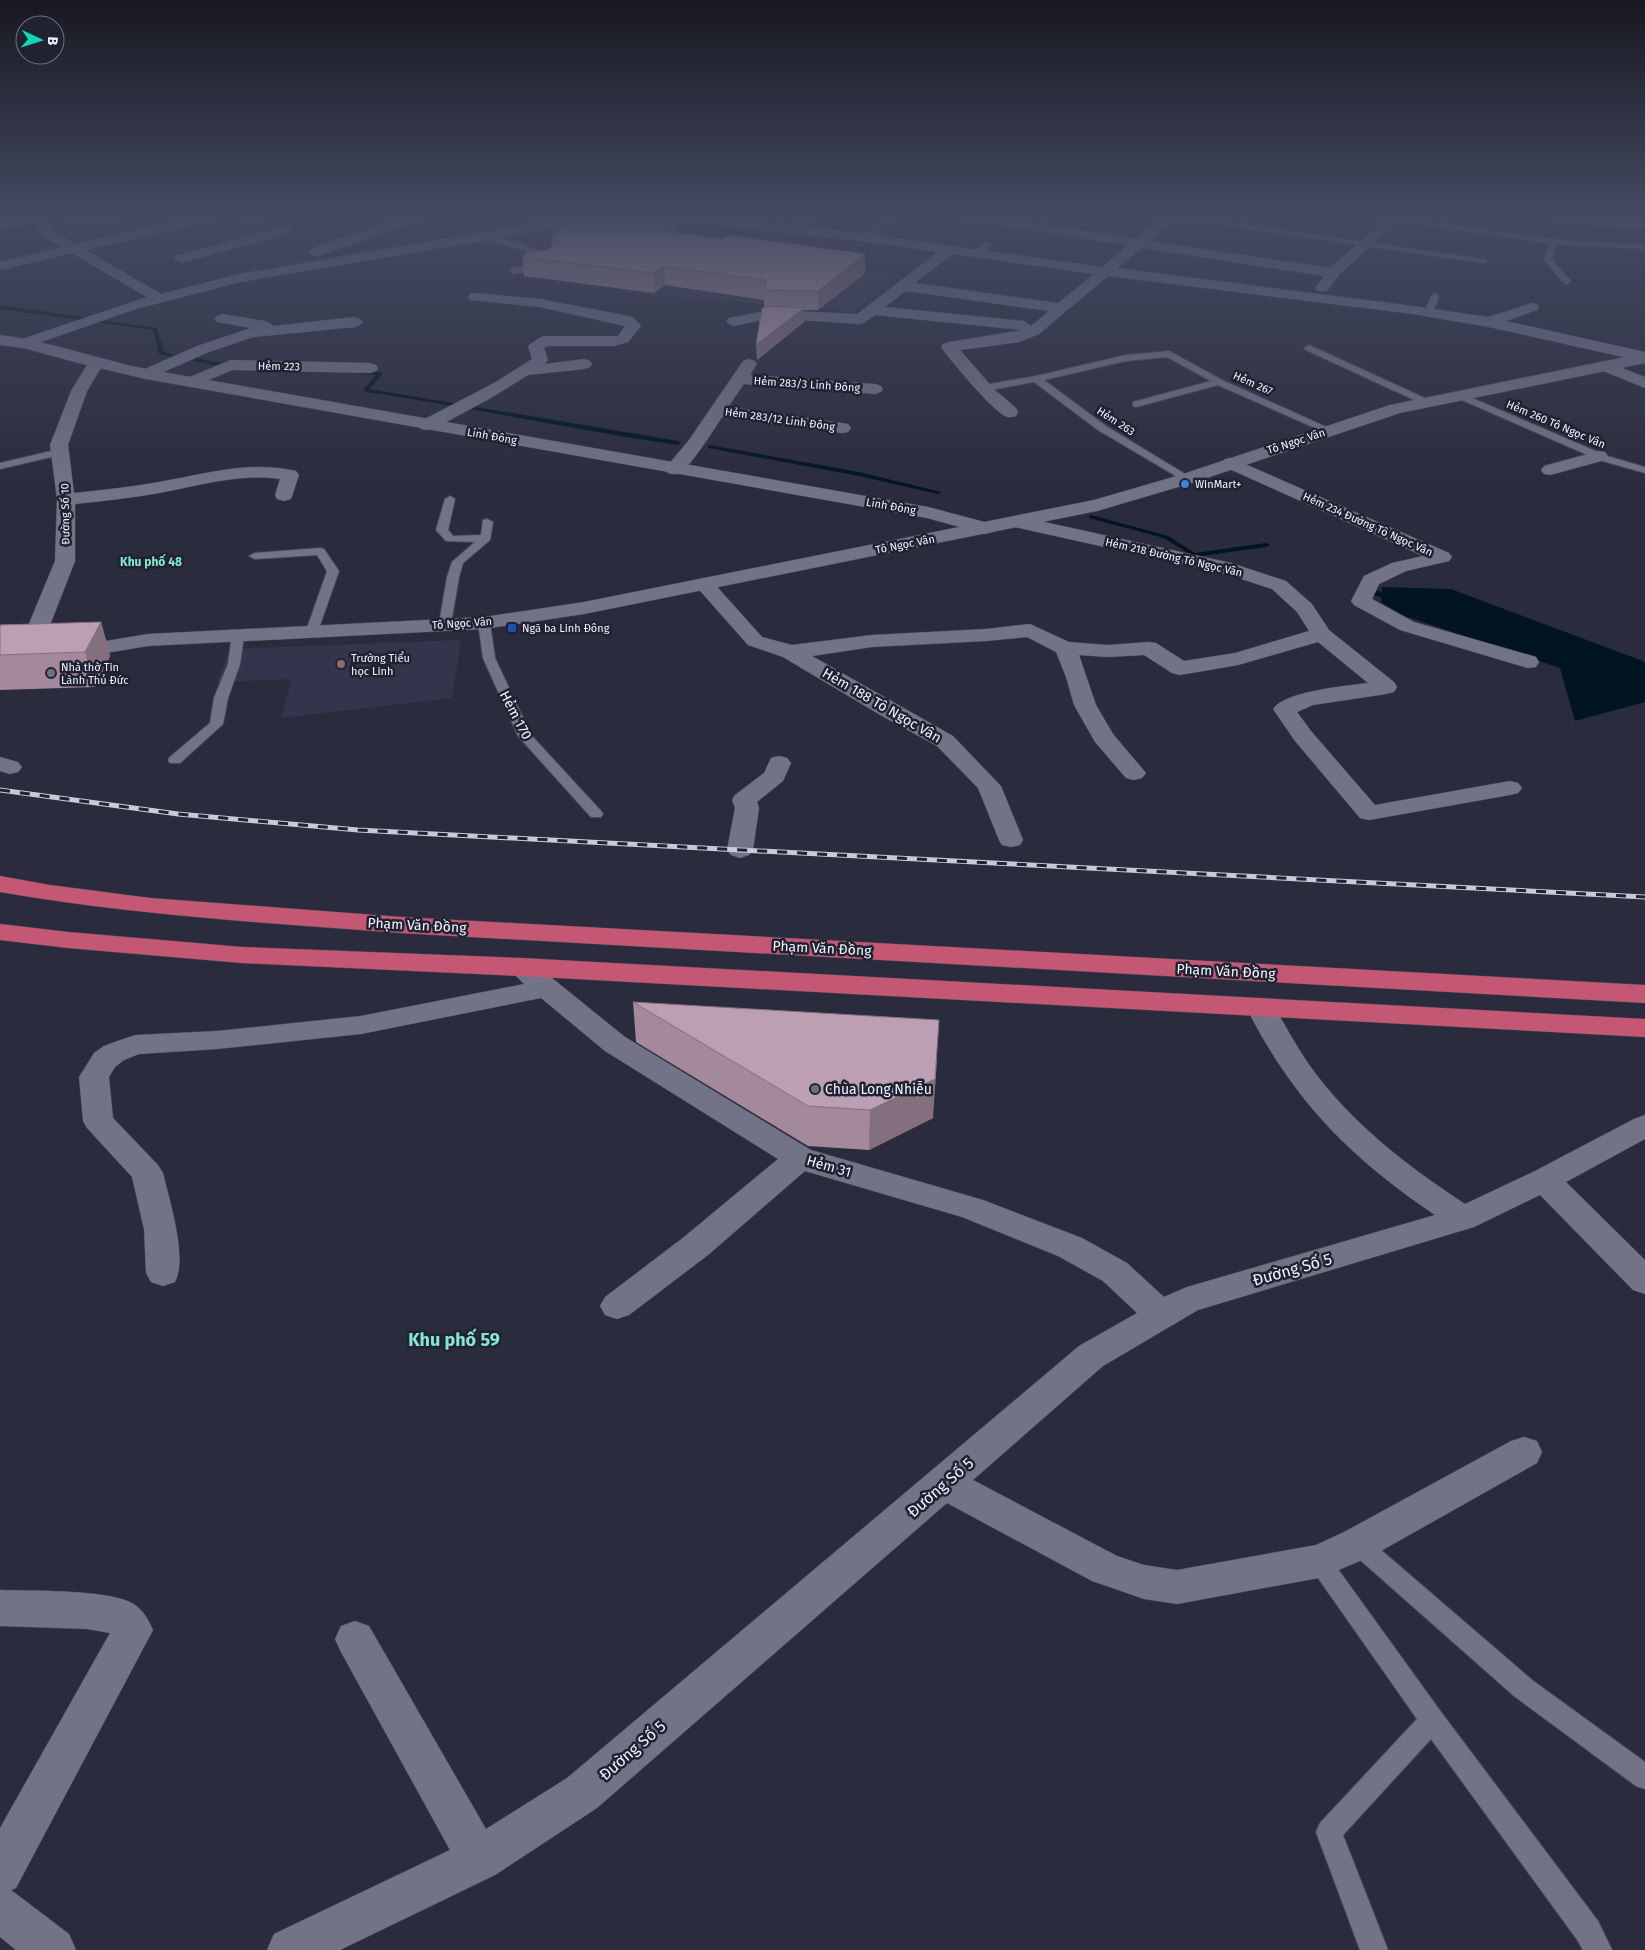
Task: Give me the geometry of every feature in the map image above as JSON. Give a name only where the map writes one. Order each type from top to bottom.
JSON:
[{"type":"highway","name":"Phạm Văn Đồng","points":[[0,884],[55,895],[206,911],[400,925],[1645,994]]},
{"type":"highway","points":[[0,932],[68,940],[242,955],[521,968],[1645,1028]]},
{"type":"street","points":[[24,343],[134,307]]},
{"type":"street","points":[[427,424],[473,402],[525,371],[540,360],[536,346],[544,341],[614,341],[623,339],[633,326],[629,321],[560,307]]},
{"type":"street","points":[[866,314],[875,307]]},
{"type":"street","points":[[1053,307],[1060,308]]},
{"type":"street","points":[[1275,307],[1281,308]]},
{"type":"street","points":[[1300,311],[1304,307]]},
{"type":"street","points":[[1388,307],[1489,322],[1645,358]]},
{"type":"street","points":[[1489,322],[1529,307]]},
{"type":"street","points":[[1010,412],[984,388],[949,347],[1019,337],[1038,328],[1060,308]]},
{"type":"street","points":[[734,321],[771,314],[866,314],[1038,328]]},
{"type":"street","points":[[222,319],[286,329]]},
{"type":"street","points":[[146,374],[203,349],[251,333],[355,322]]},
{"type":"street","name":"Linh Đông","points":[[0,340],[24,343],[96,363],[146,374],[674,469],[928,512],[985,528]]},
{"type":"street","name":"Tô Ngọc Vân","points":[[0,652],[100,648],[148,640],[484,622],[584,608],[1097,505],[1186,479],[1328,430],[1396,409],[1645,358]]},
{"type":"street","points":[[674,469],[695,444],[751,360]]},
{"type":"street","name":"Đường Số 10","points":[[34,638],[65,560],[66,499],[59,445],[79,391],[96,363]]},
{"type":"street","points":[[525,371],[584,364]]},
{"type":"street","points":[[1604,366],[1645,384]]},
{"type":"street","name":"Hẻm 223","points":[[191,382],[226,367],[370,368]]},
{"type":"street","name":"Hẻm 283/3 Linh Đông","points":[[739,379],[875,390]]},
{"type":"street","name":"Hẻm 283/12 Linh Đông","points":[[718,411],[842,428]]},
{"type":"street","points":[[1550,470],[1599,456]]},
{"type":"street","name":"Hẻm 234 Đường Tô Ngọc Vân","points":[[1231,463],[1442,557],[1399,567],[1371,580],[1361,601],[1407,626],[1528,662]]},
{"type":"street","points":[[66,499],[155,488],[228,475],[278,472],[290,474],[284,495]]},
{"type":"street","name":"Hẻm 218 Đường Tô Ngọc Vân","points":[[1017,522],[1231,569],[1278,585],[1305,608],[1320,634],[1386,687],[1308,698],[1284,709],[1303,736],[1369,813],[1510,788]]},
{"type":"street","points":[[704,584],[756,641],[791,652],[872,640],[986,635],[1030,630],[1065,648],[1108,651],[1148,648],[1180,668],[1238,659],[1320,634]]},
{"type":"street","name":"Tô Ngọc Vân","points":[[0,640],[92,636],[148,640]]},
{"type":"street","points":[[1065,648],[1077,677],[1085,705],[1103,737],[1134,773]]},
{"type":"street","name":"Hẻm 188 Tô Ngọc Vân","points":[[791,652],[890,712],[945,741],[989,786],[1011,840]]},
{"type":"street","points":[[740,850],[747,808],[744,800],[775,776],[779,764]]},
{"type":"street","name":"Hẻm 31","points":[[521,968],[616,1044],[800,1158],[972,1208],[1070,1247],[1115,1272],[1162,1315]]},
{"type":"street","points":[[163,1273],[160,1229],[147,1173],[98,1121],[94,1078],[104,1060],[114,1052],[136,1045],[217,1040],[361,1024],[547,988]]},
{"type":"street","points":[[1260,1007],[1272,1034],[1326,1109],[1391,1169],[1463,1219]]},
{"type":"street","name":"Đường Số 5","points":[[290,1950],[479,1859],[582,1793],[1091,1356],[1187,1300],[1463,1219],[1544,1180],[1645,1126]]},
{"type":"street","points":[[617,1306],[696,1246],[800,1158]]},
{"type":"street","points":[[1544,1180],[1645,1281]]},
{"type":"street","points":[[944,1483],[1106,1569],[1144,1582],[1177,1587],[1319,1561],[1358,1544],[1524,1452]]},
{"type":"street","points":[[0,1608],[88,1611],[121,1617],[133,1630],[0,1872]]},
{"type":"street","points":[[355,1639],[479,1859]]},
{"type":"street","points":[[0,1908],[53,1950]]},
{"type":"lane","points":[[1429,312],[1431,307]]},
{"type":"lane","points":[[1309,348],[1426,402]]},
{"type":"lane","name":"Hẻm 267","points":[[1036,379],[1126,358],[1169,354],[1219,382],[1328,430]]},
{"type":"lane","points":[[984,388],[1036,379]]},
{"type":"lane","name":"Hẻm 263","points":[[1036,379],[1102,428],[1186,479]]},
{"type":"lane","points":[[1136,404],[1219,382]]},
{"type":"lane","name":"Hẻm 260 Tô Ngọc Vân","points":[[1458,395],[1599,456],[1645,470]]},
{"type":"lane","points":[[0,466],[60,452]]},
{"type":"lane","points":[[450,499],[442,530],[450,539],[486,538]]},
{"type":"lane","points":[[445,624],[452,577],[458,562],[486,538],[488,522]]},
{"type":"lane","points":[[255,556],[320,551],[333,572],[312,632]]},
{"type":"lane","name":"Hẻm 170","points":[[484,622],[489,658],[525,736],[596,814]]},
{"type":"lane","points":[[175,760],[216,724],[222,698],[234,664],[238,635]]},
{"type":"lane","points":[[1358,1544],[1523,1688],[1645,1777]]},
{"type":"lane","points":[[1319,1561],[1432,1720],[1588,1931],[1598,1950]]},
{"type":"lane","points":[[1374,1950],[1329,1832],[1432,1720]]},
{"type":"shaded area","points":[[794,307],[860,307],[853,312]]},
{"type":"shaded area","points":[[1382,587],[1451,589],[1643,661],[1645,664],[1645,702],[1575,721],[1560,668],[1402,615],[1381,602]]},
{"type":"shaded area","name":"Trường Tiểu học Linh","points":[[461,640],[452,698],[281,718],[292,679],[217,682],[230,649]]},
{"type":"building","points":[[788,307],[804,308],[756,345],[762,308]]},
{"type":"building","points":[[101,622],[85,652],[0,655],[0,625]]},
{"type":"building","points":[[633,1002],[939,1020],[935,1079],[870,1110],[808,1106]]},
{"type":"waterway","points":[[0,307],[155,329],[161,353],[172,355]]},
{"type":"waterway","points":[[196,360],[232,367]]},
{"type":"waterway","points":[[359,372],[380,373],[366,390],[678,443]]},
{"type":"waterway","points":[[710,447],[859,474],[938,492]]},
{"type":"waterway","points":[[1091,517],[1166,537],[1194,555],[1266,545]]},
{"type":"waterway","points":[[1376,593],[1395,599]]},
{"type":"railway","points":[[0,790],[178,814],[358,830],[1645,897]]},
{"type":"place","name":"WinMart+","points":[[1185,484]]},
{"type":"place","name":"Ngã ba Linh Đông","points":[[512,628]]},
{"type":"place","name":"Trường Tiểu học Linh","points":[[341,664]]},
{"type":"place","name":"Nhà thờ Tin Lành Thủ Đức","points":[[51,673]]},
{"type":"place","name":"Chùa Long Nhiễu","points":[[815,1089]]},
{"type":"district","name":"Khu phố 48","points":[[151,562]]},
{"type":"district","name":"Khu phố 59","points":[[454,1340]]}]
